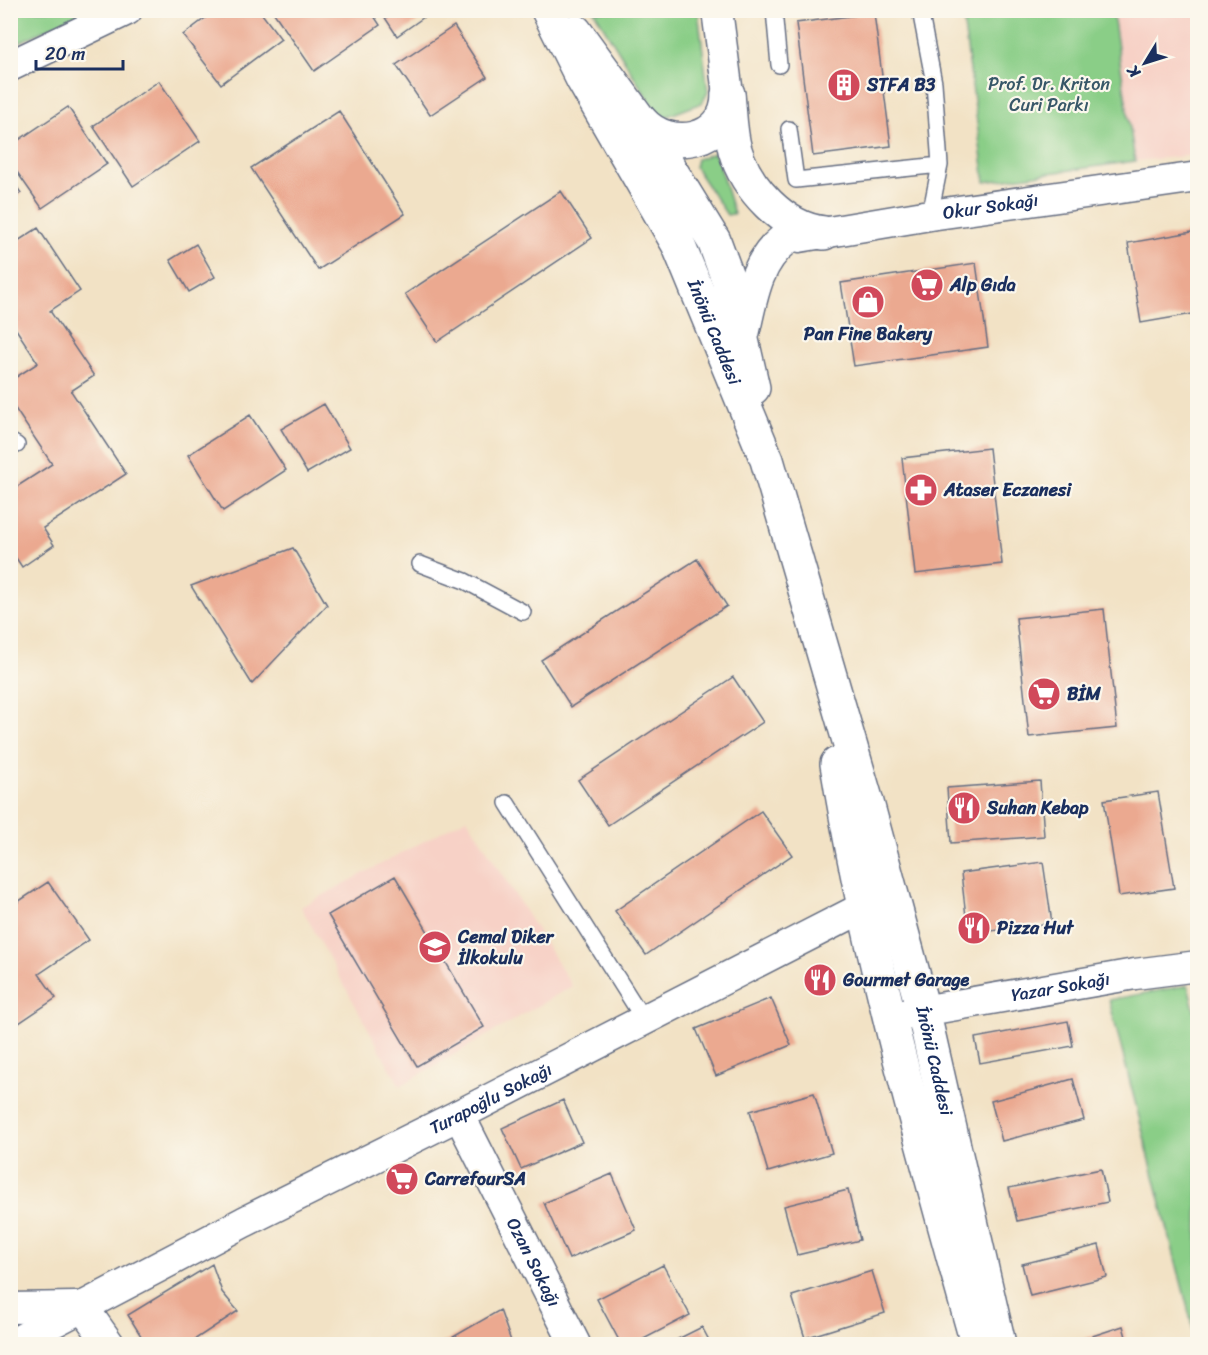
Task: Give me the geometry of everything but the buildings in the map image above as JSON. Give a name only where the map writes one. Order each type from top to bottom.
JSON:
[{"type":"main road","name":"İnönü Caddesi","points":[[548,10],[584,80],[684,258],[767,460],[828,676],[866,800],[923,1010],[999,1344]]},
{"type":"main road","points":[[558,10],[591,51],[639,119],[707,227],[719,252],[742,335],[767,460]]},
{"type":"main road","points":[[639,119],[656,134],[672,139],[695,139],[711,132],[721,123],[728,94]]},
{"type":"main road","points":[[728,94],[735,148],[749,178],[785,218],[807,230],[824,233]]},
{"type":"main road","points":[[684,258],[784,240]]},
{"type":"main road","points":[[742,335],[760,269],[770,253],[784,240]]},
{"type":"main road","name":"İnönü Caddesi","points":[[828,676],[836,758],[864,907],[890,1016],[978,1344]]},
{"type":"street","points":[[10,66],[127,10]]},
{"type":"street","points":[[717,10],[728,94]]},
{"type":"street","name":"Okur Sokağı","points":[[784,240],[930,215],[1197,177]]},
{"type":"street","points":[[864,907],[923,1010]]},
{"type":"street","name":"Turapoğlu Sokağı","points":[[12,1344],[244,1222],[459,1115],[864,907]]},
{"type":"street","name":"Yazar Sokağı","points":[[890,1016],[1135,974],[1197,966]]},
{"type":"street","name":"Ozan Sokağı","points":[[459,1115],[575,1344]]},
{"type":"street","points":[[10,1308],[82,1306],[109,1344]]},
{"type":"lane","points":[[774,10],[779,65]]},
{"type":"lane","points":[[920,10],[934,83],[940,165],[930,215]]},
{"type":"lane","points":[[789,129],[796,180],[940,165]]},
{"type":"lane","points":[[420,564],[465,581],[523,612]]},
{"type":"lane","points":[[507,803],[644,1020]]},
{"type":"shaded area","points":[[1139,10],[1197,11],[1197,155],[1135,161],[1113,14]]},
{"type":"shaded area","name":"Cemal Diker İlkokulu","points":[[467,818],[572,986],[400,1086],[301,907]]},
{"type":"green space","points":[[11,10],[86,10],[86,11],[11,46]]},
{"type":"green space","points":[[594,11],[698,11],[708,92],[702,103],[660,119]]},
{"type":"green space","name":"Prof. Dr. Kriton Curi Parkı","points":[[962,11],[1139,11],[1113,14],[1135,161],[985,182]]},
{"type":"green space","points":[[714,153],[734,214],[727,215],[695,167],[697,159]]},
{"type":"green space","points":[[1188,985],[1198,1025],[1197,1344],[1109,1000]]},
{"type":"place","name":"STFA B3","points":[[844,85]]},
{"type":"place","name":"Alp Gıda","points":[[927,285]]},
{"type":"place","name":"Pan Fine Bakery","points":[[868,302]]},
{"type":"place","name":"Ataser Eczanesi","points":[[921,490]]},
{"type":"place","name":"BİM","points":[[1044,694]]},
{"type":"place","name":"Suhan Kebap","points":[[964,808]]},
{"type":"place","name":"Pizza Hut","points":[[974,928]]},
{"type":"place","name":"Cemal Diker İlkokulu","points":[[435,947]]},
{"type":"place","name":"Gourmet Garage","points":[[820,980]]},
{"type":"place","name":"CarrefourSA","points":[[402,1179]]}]
